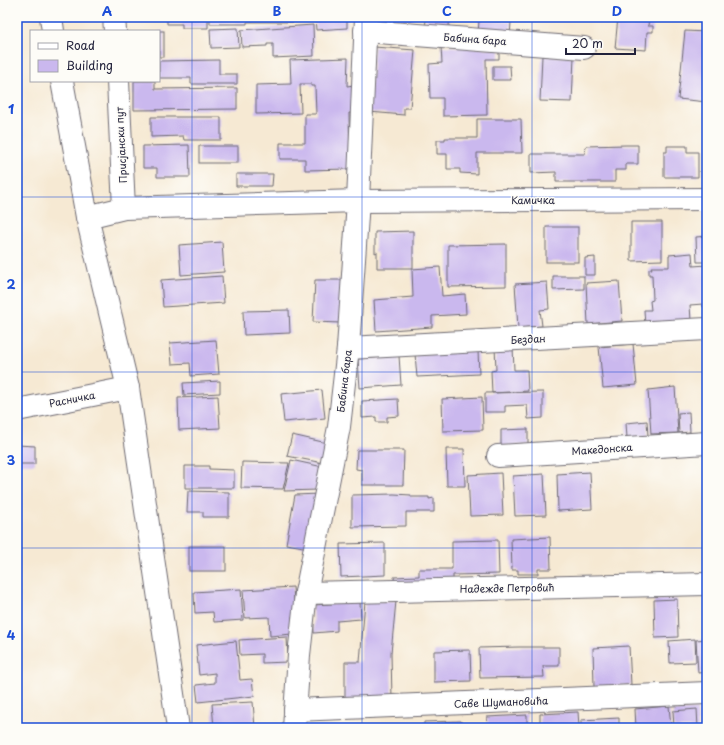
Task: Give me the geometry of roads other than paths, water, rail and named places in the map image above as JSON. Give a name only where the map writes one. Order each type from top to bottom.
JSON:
[{"type":"street","points":[[50,17],[53,30]]},
{"type":"street","points":[[114,17],[115,30]]},
{"type":"street","name":"Бабина бара","points":[[295,719],[299,655],[306,593],[339,427],[348,348],[358,201],[365,24],[584,48]]},
{"type":"street","points":[[62,82],[87,216],[128,388],[178,728]]},
{"type":"street","name":"Присјански пут","points":[[118,82],[124,208]]},
{"type":"street","name":"Камичка","points":[[87,216],[124,208],[358,201],[707,199]]},
{"type":"street","name":"Бездан","points":[[348,348],[707,330]]},
{"type":"street","name":"Расничка","points":[[17,410],[128,388]]},
{"type":"street","name":"Македонска","points":[[498,456],[707,443]]},
{"type":"street","name":"Надежде Петровић","points":[[306,593],[707,584]]},
{"type":"street","name":"Саве Шумановића","points":[[295,719],[707,693]]}]
